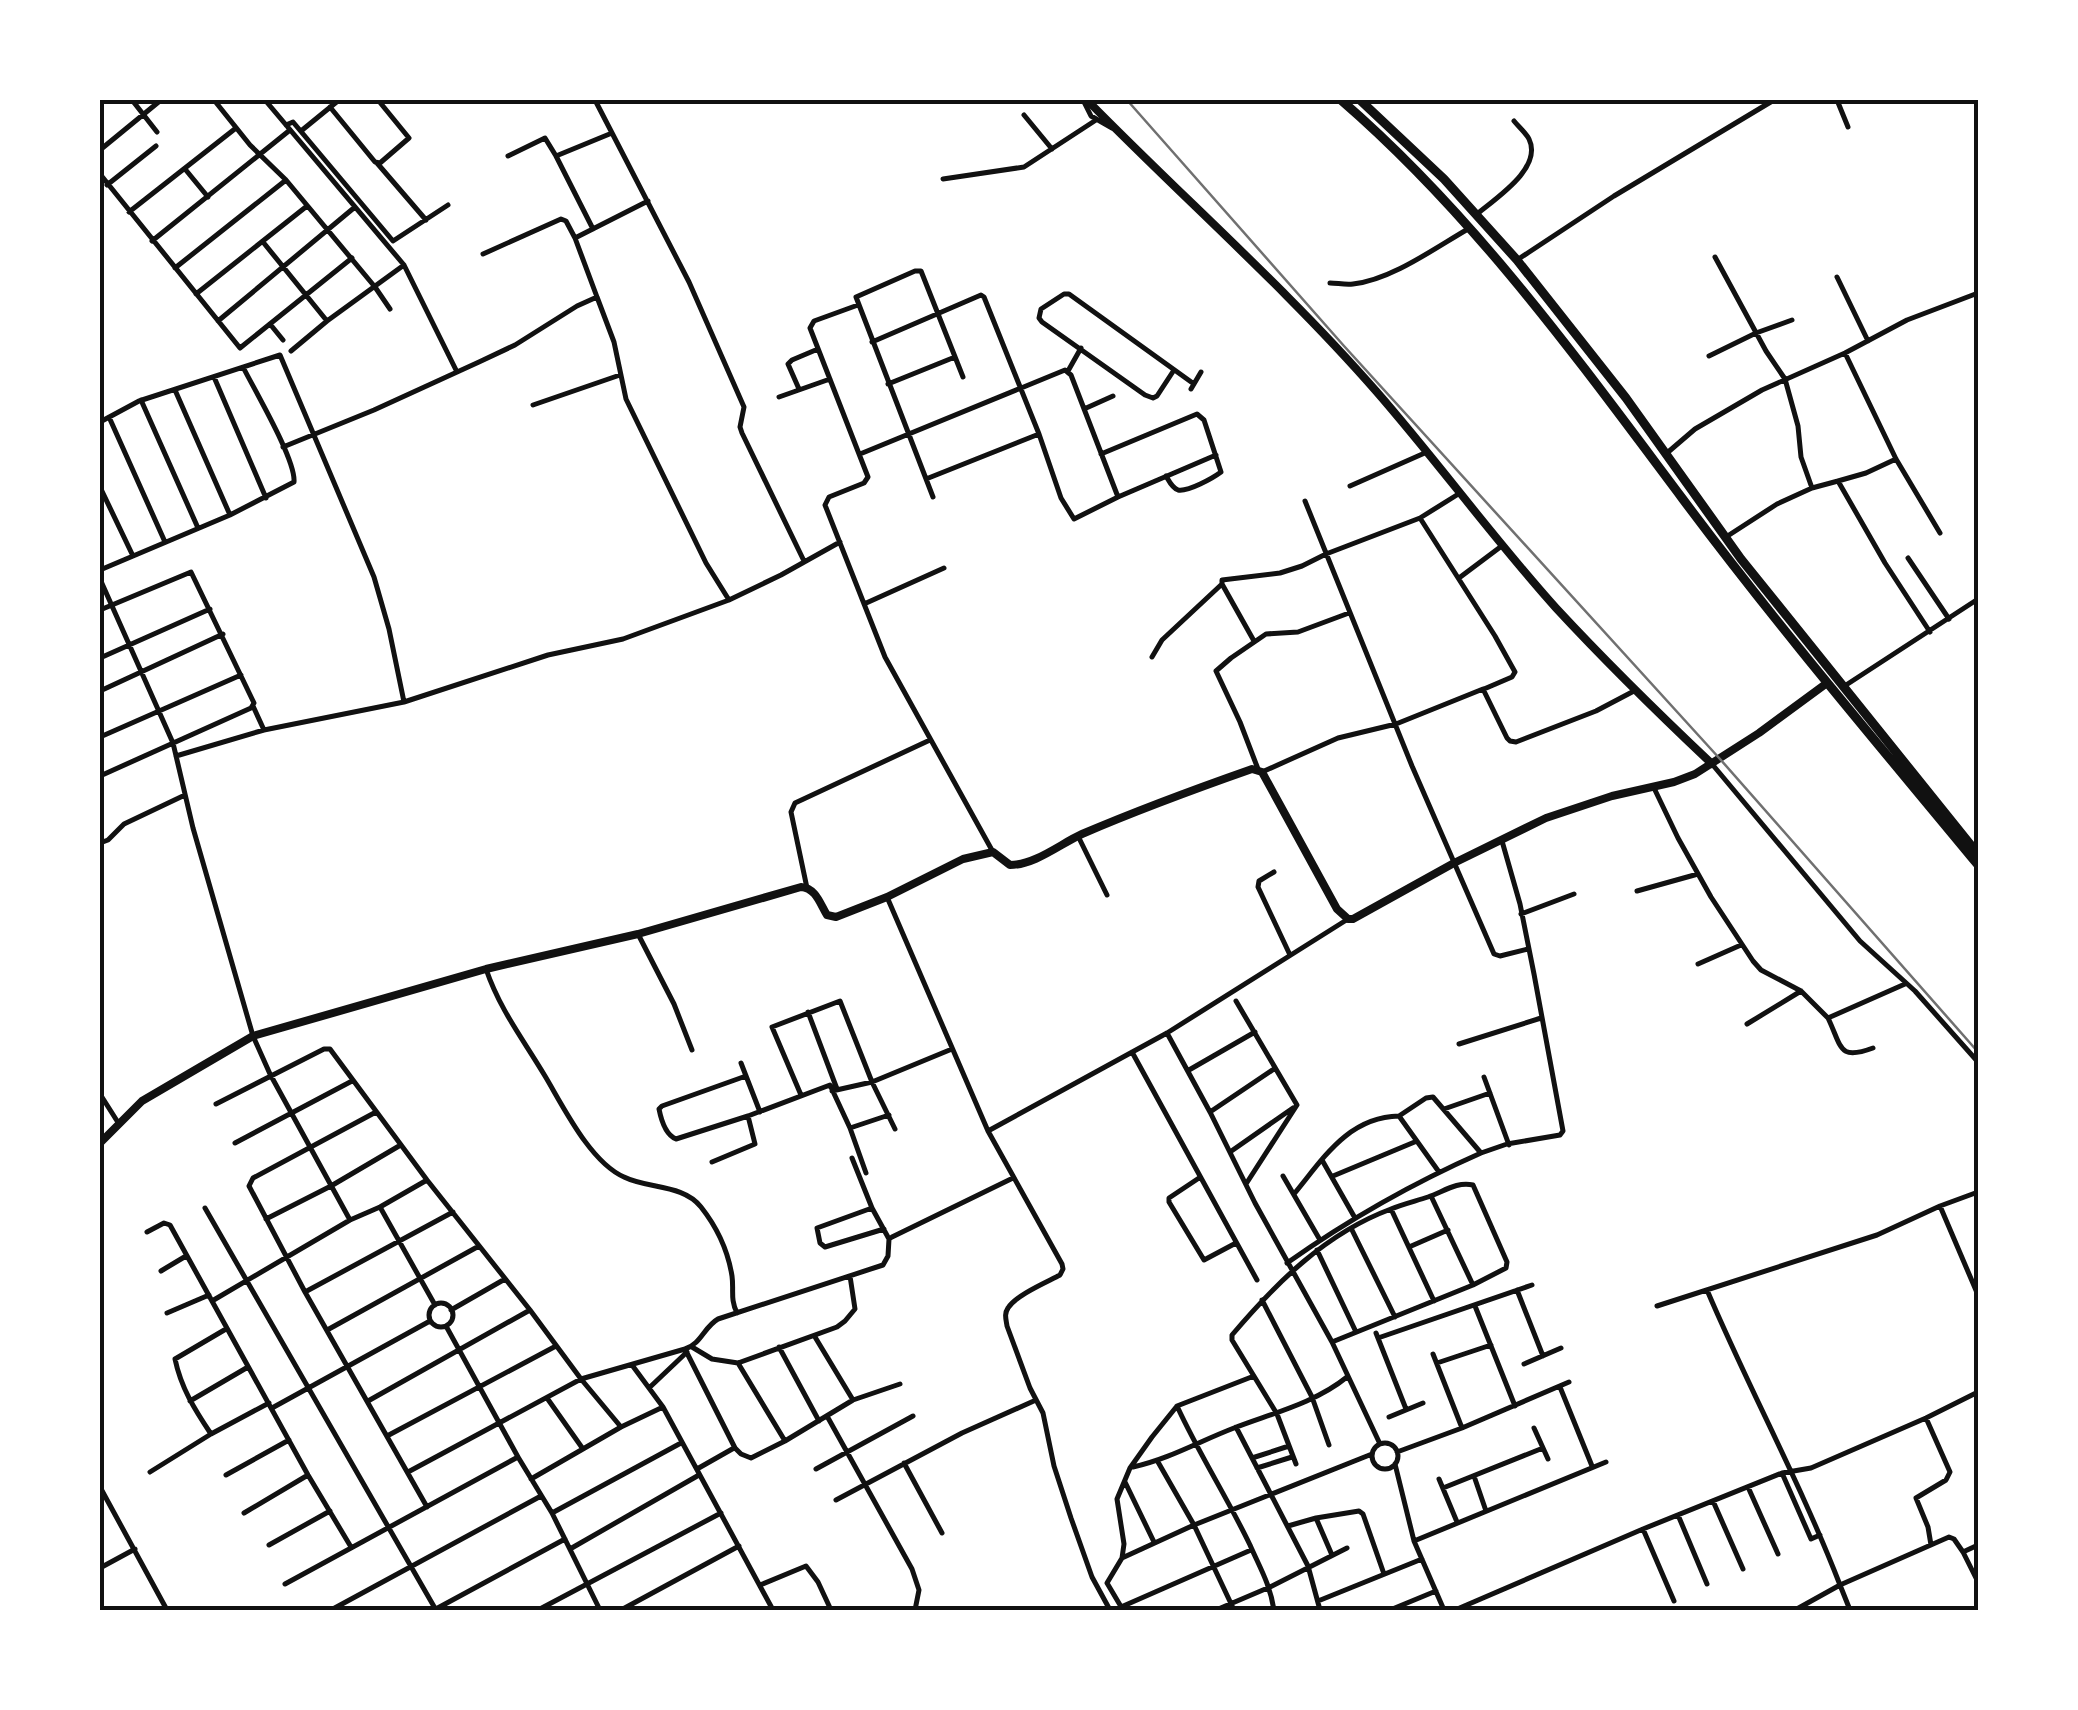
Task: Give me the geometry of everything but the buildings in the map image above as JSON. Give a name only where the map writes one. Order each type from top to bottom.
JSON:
[{"type":"highway","points":[[1340,100],[1393,147],[1471,227],[1828,683],[1978,865]]},
{"type":"highway","points":[[1360,100],[1477,214],[1517,260],[1726,537],[1978,854]]},
{"type":"street","points":[[132,100],[157,132]]},
{"type":"street","points":[[100,150],[161,100]]},
{"type":"street","points":[[214,100],[352,258],[390,309]]},
{"type":"street","points":[[264,100],[404,265],[456,372]]},
{"type":"street","points":[[300,130],[339,100]]},
{"type":"street","points":[[377,163],[409,139],[378,100]]},
{"type":"street","points":[[595,100],[689,282],[744,407],[742,433],[804,561]]},
{"type":"street","points":[[1085,100],[1096,120],[1117,130]]},
{"type":"street","points":[[1085,100],[1299,308],[1377,392],[1556,607],[1634,691],[1712,764],[1860,941],[1906,983],[1978,1062]]},
{"type":"street","points":[[1517,260],[1614,196],[1774,100]]},
{"type":"street","points":[[1837,100],[1848,127]]},
{"type":"street","points":[[330,108],[426,220]]},
{"type":"street","points":[[1024,115],[1052,150]]},
{"type":"street","points":[[943,179],[1021,168],[1096,120]]},
{"type":"street","points":[[152,241],[261,154],[292,121],[393,241],[448,206]]},
{"type":"street","points":[[1477,214],[1526,171],[1531,141],[1514,121]]},
{"type":"street","points":[[130,212],[236,128]]},
{"type":"street","points":[[556,156],[612,133]]},
{"type":"street","points":[[508,156],[546,138],[593,228]]},
{"type":"street","points":[[108,185],[156,146]]},
{"type":"street","points":[[184,169],[208,197]]},
{"type":"street","points":[[100,174],[240,348],[352,258]]},
{"type":"street","points":[[175,268],[286,180]]},
{"type":"street","points":[[576,238],[648,201]]},
{"type":"street","points":[[196,294],[307,205]]},
{"type":"street","points":[[218,322],[355,207]]},
{"type":"street","points":[[483,254],[566,221],[576,238],[614,342],[626,399],[728,600]]},
{"type":"street","points":[[1330,283],[1356,284],[1401,268],[1471,227]]},
{"type":"street","points":[[262,241],[328,321]]},
{"type":"street","points":[[1715,257],[1785,380],[1798,426],[1801,457],[1812,488]]},
{"type":"street","points":[[291,351],[404,265]]},
{"type":"street","points":[[933,497],[858,306],[858,295],[919,270],[924,274],[963,377]]},
{"type":"street","points":[[1837,277],[1868,340]]},
{"type":"street","points":[[1667,454],[1695,429],[1733,405],[1907,320],[1978,293]]},
{"type":"street","points":[[1174,370],[1153,398],[1145,395],[1042,322],[1041,310],[1069,294],[1174,370],[1192,386],[1201,372]]},
{"type":"street","points":[[283,447],[515,345],[598,297]]},
{"type":"street","points":[[872,342],[984,297],[1062,498],[1074,519],[1216,455]]},
{"type":"street","points":[[858,306],[814,322],[810,328],[868,474],[867,480],[828,497],[825,505],[885,657],[993,852],[1005,862],[1016,865],[1180,795],[1260,770],[1338,738],[1396,724],[1512,677],[1514,672],[1420,518]]},
{"type":"street","points":[[1708,356],[1792,320]]},
{"type":"street","points":[[270,324],[283,340]]},
{"type":"street","points":[[860,454],[1068,371],[1082,348]]},
{"type":"street","points":[[799,389],[788,364],[818,349]]},
{"type":"street","points":[[1845,353],[1896,459],[1940,532]]},
{"type":"street","points":[[100,422],[141,400],[280,355],[374,578],[404,702]]},
{"type":"street","points":[[888,384],[955,357]]},
{"type":"street","points":[[100,570],[230,516],[295,480],[243,367]]},
{"type":"street","points":[[1068,371],[1118,496]]},
{"type":"street","points":[[214,376],[266,498]]},
{"type":"street","points":[[533,405],[620,376]]},
{"type":"street","points":[[779,398],[830,379]]},
{"type":"street","points":[[175,389],[230,516]]},
{"type":"street","points":[[1084,409],[1114,396]]},
{"type":"street","points":[[141,400],[198,528]]},
{"type":"street","points":[[1101,454],[1196,414],[1204,420],[1221,472],[1176,490],[1166,476]]},
{"type":"street","points":[[109,417],[165,542]]},
{"type":"street","points":[[926,479],[1038,434]]},
{"type":"street","points":[[1350,486],[1426,452]]},
{"type":"street","points":[[1726,537],[1812,488],[1866,473],[1896,459]]},
{"type":"street","points":[[1838,481],[1930,632]]},
{"type":"street","points":[[100,487],[133,556]]},
{"type":"street","points":[[1254,641],[1220,581],[1224,578],[1290,570],[1420,518],[1460,493]]},
{"type":"street","points":[[1305,501],[1494,954],[1528,949]]},
{"type":"street","points":[[176,756],[264,730],[404,702],[548,655],[623,639],[728,600],[840,542]]},
{"type":"street","points":[[1459,578],[1503,545]]},
{"type":"street","points":[[1908,558],[1949,619]]},
{"type":"street","points":[[864,604],[944,568]]},
{"type":"street","points":[[100,610],[191,572],[264,730]]},
{"type":"street","points":[[100,579],[173,743],[253,1036],[309,1149],[350,1220]]},
{"type":"street","points":[[1152,657],[1162,640],[1222,584]]},
{"type":"street","points":[[1844,687],[1978,600]]},
{"type":"street","points":[[100,658],[210,609]]},
{"type":"street","points":[[1348,919],[1338,910],[1260,770],[1216,674],[1223,664],[1266,634],[1298,632],[1349,613]]},
{"type":"street","points":[[100,691],[222,634]]},
{"type":"street","points":[[100,737],[241,675]]},
{"type":"street","points":[[988,1131],[1167,1033],[1348,919],[1502,838],[1577,806],[1674,782],[1712,764],[1828,683]]},
{"type":"street","points":[[1483,689],[1507,738],[1516,742],[1634,691]]},
{"type":"street","points":[[100,776],[253,706]]},
{"type":"street","points":[[930,740],[795,803],[791,812],[808,888],[833,918],[886,897],[963,858],[993,852]]},
{"type":"street","points":[[1653,786],[1698,874],[1740,945],[1761,970],[1801,991],[1828,1018],[1848,1054],[1874,1048]]},
{"type":"street","points":[[100,843],[124,824],[185,795]]},
{"type":"street","points":[[1078,836],[1107,894]]},
{"type":"street","points":[[1287,1263],[1354,1218],[1440,1172],[1481,1153],[1560,1135],[1563,1131],[1522,914],[1502,838]]},
{"type":"street","points":[[1274,872],[1257,884],[1290,955]]},
{"type":"street","points":[[1637,891],[1698,874]]},
{"type":"street","points":[[100,1142],[142,1101],[253,1036],[486,969],[638,934],[773,894],[808,888]]},
{"type":"street","points":[[1522,914],[1574,894]]},
{"type":"street","points":[[886,897],[988,1131],[1063,1269],[1060,1275],[1009,1306],[1006,1316],[1017,1356],[1042,1414],[1070,1518],[1092,1577],[1110,1610]]},
{"type":"street","points":[[638,934],[674,1004],[692,1050]]},
{"type":"street","points":[[1698,964],[1740,945]]},
{"type":"street","points":[[486,969],[520,1040],[595,1152],[623,1177],[683,1194],[702,1208],[719,1234],[732,1276],[736,1313]]},
{"type":"street","points":[[1828,1018],[1906,983]]},
{"type":"street","points":[[1747,1024],[1801,991]]},
{"type":"street","points":[[1236,1001],[1297,1106]]},
{"type":"street","points":[[801,1096],[772,1026],[842,1002],[872,1082],[895,1129]]},
{"type":"street","points":[[808,1012],[866,1173]]},
{"type":"street","points":[[1459,1044],[1540,1018]]},
{"type":"street","points":[[1188,1071],[1256,1032]]},
{"type":"street","points":[[1167,1033],[1332,1342],[1380,1444]]},
{"type":"street","points":[[216,1104],[328,1048],[621,1427]]},
{"type":"street","points":[[834,1090],[872,1082],[953,1049]]},
{"type":"street","points":[[1132,1052],[1257,1280]]},
{"type":"street","points":[[740,1063],[760,1112]]},
{"type":"street","points":[[1210,1112],[1275,1068]]},
{"type":"street","points":[[746,1076],[659,1108],[668,1134],[676,1139],[830,1085],[834,1090]]},
{"type":"street","points":[[1484,1077],[1509,1144]]},
{"type":"street","points":[[235,1142],[352,1080]]},
{"type":"street","points":[[1444,1109],[1490,1092]]},
{"type":"street","points":[[100,1094],[119,1124]]},
{"type":"street","points":[[1294,1194],[1341,1138],[1362,1123],[1398,1116],[1430,1097],[1481,1153]]},
{"type":"street","points":[[1230,1152],[1297,1106]]},
{"type":"street","points":[[1246,1184],[1297,1106]]},
{"type":"street","points":[[376,1112],[250,1181],[249,1186],[427,1507]]},
{"type":"street","points":[[850,1128],[889,1115]]},
{"type":"street","points":[[712,1162],[755,1144],[748,1116]]},
{"type":"street","points":[[1398,1116],[1440,1172]]},
{"type":"street","points":[[1333,1176],[1417,1141]]},
{"type":"street","points":[[266,1219],[400,1145]]},
{"type":"street","points":[[649,1388],[718,1319],[882,1264],[888,1256],[889,1239],[852,1158]]},
{"type":"street","points":[[1322,1160],[1354,1218]]},
{"type":"street","points":[[1282,1176],[1320,1240]]},
{"type":"street","points":[[889,1239],[1014,1178]]},
{"type":"street","points":[[1200,1178],[1168,1202],[1204,1260],[1236,1242]]},
{"type":"street","points":[[167,1313],[246,1281],[427,1180]]},
{"type":"street","points":[[1256,1468],[1294,1460],[1277,1414],[1232,1338],[1262,1300],[1317,1250],[1351,1228],[1390,1208],[1461,1184],[1472,1185],[1508,1266],[1473,1285],[1332,1342]]},
{"type":"street","points":[[1657,1306],[1877,1235],[1978,1192]]},
{"type":"street","points":[[1431,1196],[1473,1285]]},
{"type":"street","points":[[1940,1206],[1978,1296]]},
{"type":"street","points":[[380,1207],[435,1305]]},
{"type":"street","points":[[205,1208],[435,1610],[565,1539]]},
{"type":"street","points":[[872,1208],[817,1228],[820,1242],[824,1247],[884,1229]]},
{"type":"street","points":[[1390,1208],[1434,1301]]},
{"type":"street","points":[[305,1292],[454,1212]]},
{"type":"street","points":[[147,1232],[167,1223],[351,1547]]},
{"type":"street","points":[[1351,1228],[1396,1317]]},
{"type":"street","points":[[1409,1247],[1449,1230]]},
{"type":"street","points":[[328,1330],[479,1246]]},
{"type":"street","points":[[1317,1250],[1356,1332]]},
{"type":"street","points":[[161,1270],[186,1256]]},
{"type":"street","points":[[408,1472],[581,1379],[688,1350],[712,1360],[738,1364],[815,1337],[842,1324],[855,1308],[850,1276]]},
{"type":"street","points":[[452,1310],[505,1279]]},
{"type":"street","points":[[1406,1409],[1377,1335],[1532,1285]]},
{"type":"street","points":[[1517,1290],[1543,1356]]},
{"type":"street","points":[[1707,1290],[1791,1470],[1850,1610]]},
{"type":"street","points":[[1262,1300],[1312,1397],[1329,1446]]},
{"type":"street","points":[[435,1305],[452,1310],[452,1319],[446,1326],[430,1321],[429,1312],[435,1305]]},
{"type":"street","points":[[1475,1306],[1516,1406]]},
{"type":"street","points":[[368,1401],[530,1310]]},
{"type":"street","points":[[150,1472],[210,1434],[308,1388],[430,1321]]},
{"type":"street","points":[[446,1326],[552,1513],[600,1610]]},
{"type":"street","points":[[210,1434],[189,1401],[174,1359],[226,1329]]},
{"type":"street","points":[[815,1337],[853,1400]]},
{"type":"street","points":[[1437,1364],[1491,1345]]},
{"type":"street","points":[[387,1436],[556,1346]]},
{"type":"street","points":[[779,1347],[819,1420]]},
{"type":"street","points":[[1524,1364],[1562,1348]]},
{"type":"street","points":[[688,1350],[735,1448],[752,1458],[853,1400],[900,1384]]},
{"type":"street","points":[[1433,1354],[1462,1428]]},
{"type":"street","points":[[738,1364],[785,1441]]},
{"type":"street","points":[[632,1365],[663,1407],[773,1610]]},
{"type":"street","points":[[189,1401],[248,1367]]},
{"type":"street","points":[[1252,1550],[1122,1609],[1108,1582],[1122,1558],[1124,1544],[1116,1499],[1130,1468],[1178,1406],[1254,1376]]},
{"type":"street","points":[[1130,1468],[1158,1462],[1236,1427],[1277,1414],[1347,1376]]},
{"type":"street","points":[[1397,1452],[1570,1382]]},
{"type":"street","points":[[1560,1386],[1592,1466]]},
{"type":"street","points":[[1455,1610],[1782,1473],[1810,1468],[1978,1392]]},
{"type":"street","points":[[546,1398],[582,1449]]},
{"type":"street","points":[[836,1500],[962,1433],[1036,1400]]},
{"type":"street","points":[[1389,1417],[1424,1403]]},
{"type":"street","points":[[1178,1406],[1194,1445],[1234,1510],[1270,1587],[1274,1610]]},
{"type":"street","points":[[532,1479],[663,1407]]},
{"type":"street","points":[[827,1416],[912,1569],[919,1590],[915,1610]]},
{"type":"street","points":[[816,1468],[913,1416]]},
{"type":"street","points":[[1926,1418],[1950,1472],[1946,1480],[1916,1498],[1931,1545]]},
{"type":"street","points":[[1236,1427],[1308,1566],[1320,1610]]},
{"type":"street","points":[[1534,1428],[1548,1459]]},
{"type":"street","points":[[226,1475],[289,1440]]},
{"type":"street","points":[[552,1513],[682,1442]]},
{"type":"street","points":[[1380,1444],[1390,1444],[1397,1452]]},
{"type":"street","points":[[1122,1558],[1194,1524],[1372,1454],[1380,1444]]},
{"type":"street","points":[[1252,1458],[1289,1446]]},
{"type":"street","points":[[570,1548],[735,1448]]},
{"type":"street","points":[[1443,1488],[1543,1448]]},
{"type":"street","points":[[1397,1452],[1394,1464],[1414,1541],[1444,1610]]},
{"type":"street","points":[[1372,1454],[1380,1467],[1390,1468],[1394,1464]]},
{"type":"street","points":[[285,1584],[518,1457]]},
{"type":"street","points":[[1158,1462],[1194,1524],[1232,1607]]},
{"type":"street","points":[[1414,1541],[1606,1462]]},
{"type":"street","points":[[904,1463],[942,1533]]},
{"type":"street","points":[[1782,1473],[1811,1539],[1820,1535]]},
{"type":"street","points":[[244,1512],[308,1475]]},
{"type":"street","points":[[1474,1476],[1486,1511]]},
{"type":"street","points":[[1439,1478],[1457,1522]]},
{"type":"street","points":[[1125,1482],[1154,1542]]},
{"type":"street","points":[[1748,1487],[1778,1554]]},
{"type":"street","points":[[100,1488],[167,1610]]},
{"type":"street","points":[[332,1610],[541,1496]]},
{"type":"street","points":[[1713,1501],[1743,1569]]},
{"type":"street","points":[[1288,1526],[1354,1510],[1362,1512],[1384,1574]]},
{"type":"street","points":[[269,1545],[330,1511]]},
{"type":"street","points":[[538,1610],[721,1512]]},
{"type":"street","points":[[1678,1515],[1707,1584]]},
{"type":"street","points":[[1316,1518],[1332,1555]]},
{"type":"street","points":[[1643,1529],[1674,1601]]},
{"type":"street","points":[[1795,1610],[1840,1585],[1952,1537],[1978,1582]]},
{"type":"street","points":[[1964,1552],[1978,1544]]},
{"type":"street","points":[[621,1610],[739,1546]]},
{"type":"street","points":[[1216,1610],[1232,1607],[1347,1548]]},
{"type":"street","points":[[100,1568],[134,1549]]},
{"type":"street","points":[[1318,1601],[1422,1559]]},
{"type":"street","points":[[760,1584],[806,1566],[831,1610]]},
{"type":"street","points":[[1390,1610],[1436,1592]]},
{"type":"railway","points":[[1127,100],[1978,1052]]}]
